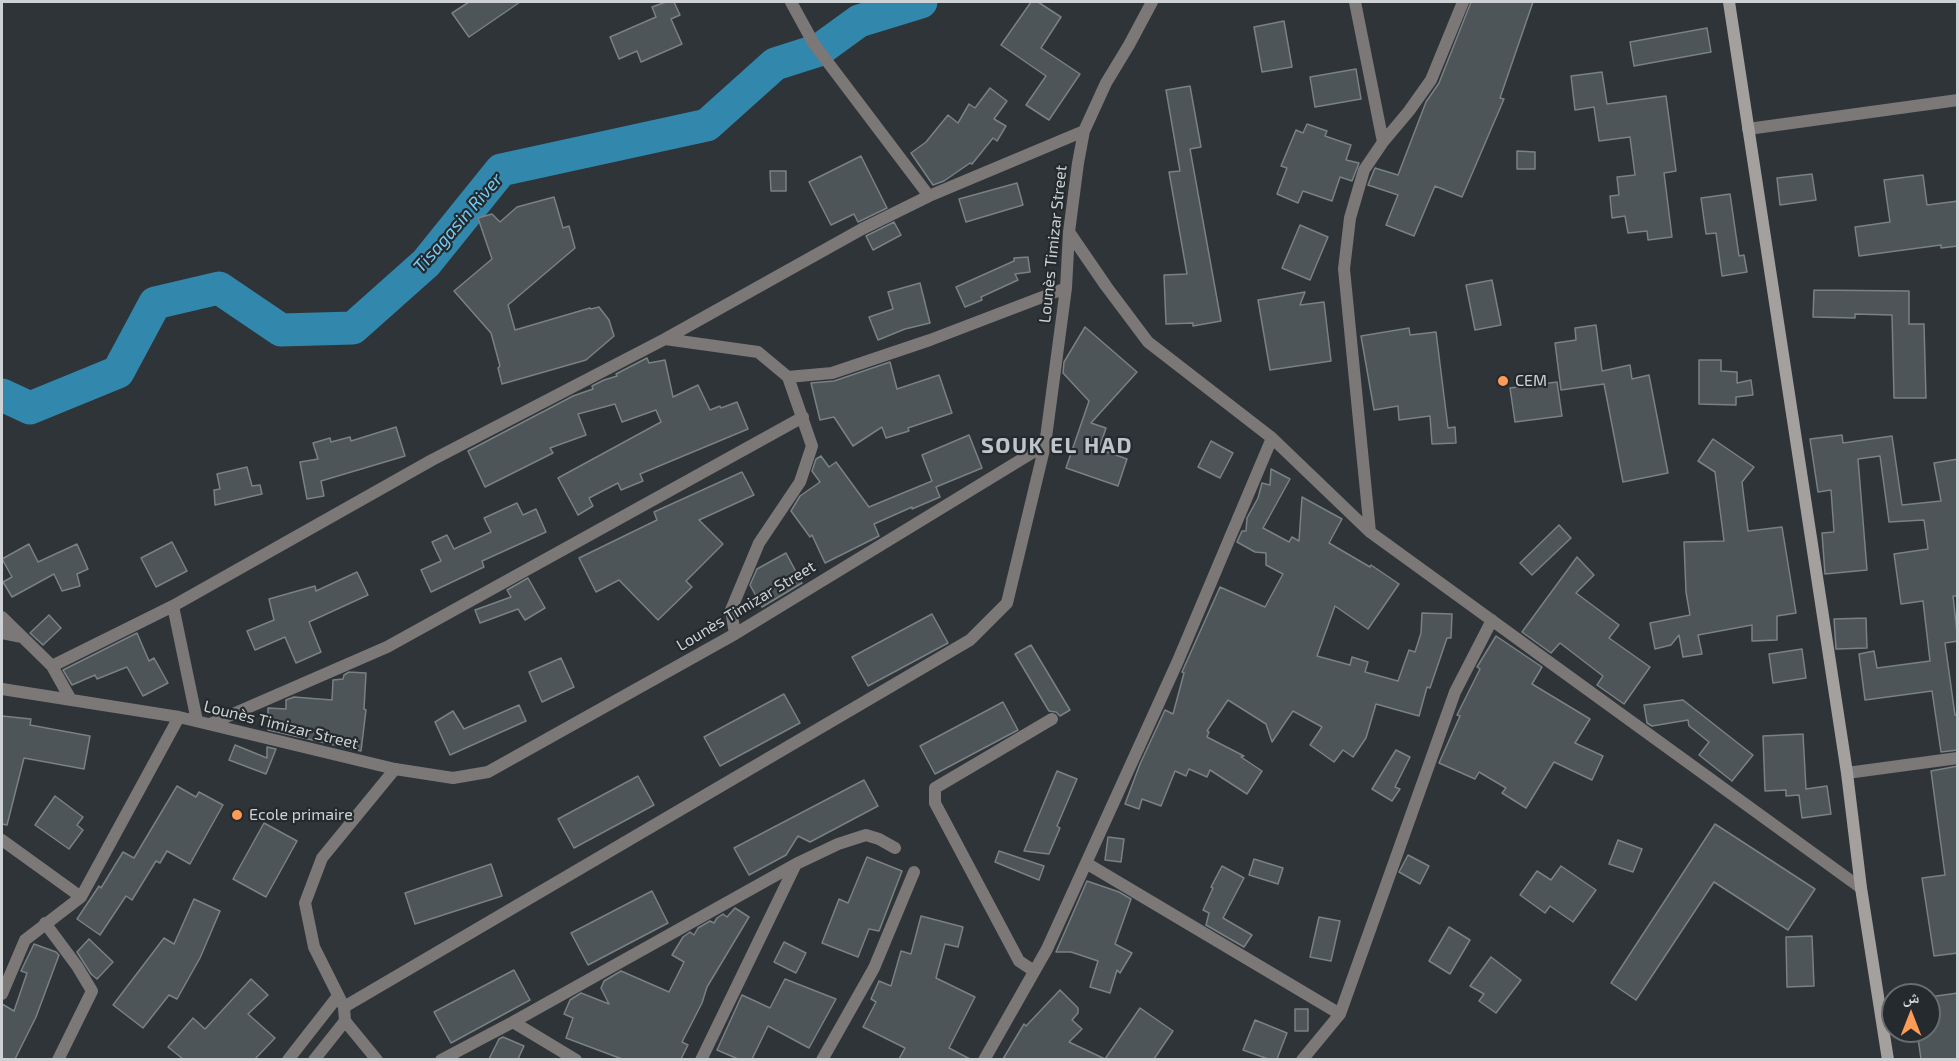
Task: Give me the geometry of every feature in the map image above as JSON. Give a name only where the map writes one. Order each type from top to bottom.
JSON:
[{"type":"main road","points":[[1729,2],[1847,773],[1861,888],[1888,1059]]},
{"type":"street","points":[[791,2],[814,44],[929,196]]},
{"type":"street","name":"Lounès Timizar Street","points":[[2,689],[179,717],[395,769],[453,778],[488,772],[735,634],[1045,446],[1066,288],[1069,232],[1084,131],[1106,83],[1152,2]]},
{"type":"street","points":[[1355,2],[1383,142]]},
{"type":"street","points":[[1370,532],[1344,269],[1350,218],[1364,170],[1431,80],[1463,2]]},
{"type":"street","points":[[1748,129],[1958,100]]},
{"type":"street","points":[[52,666],[173,606],[432,460],[665,339],[862,229],[929,196],[1084,131]]},
{"type":"street","points":[[1069,232],[1148,342],[1272,438],[1370,532],[1861,888]]},
{"type":"street","points":[[788,377],[832,373],[930,340],[1066,288]]},
{"type":"street","points":[[665,339],[758,352],[788,377],[812,446],[800,482],[759,543],[731,610],[735,634]]},
{"type":"street","points":[[210,724],[387,647],[802,417]]},
{"type":"street","points":[[984,1059],[1047,949],[1177,663],[1272,438]]},
{"type":"street","points":[[288,1059],[341,1001],[970,640],[1007,603],[1045,446]]},
{"type":"street","points":[[173,606],[197,721]]},
{"type":"street","points":[[2,617],[52,666],[71,700]]},
{"type":"street","points":[[1302,1059],[1340,1014],[1455,692],[1492,620]]},
{"type":"street","points":[[2,633],[23,637]]},
{"type":"street","points":[[2,994],[25,940],[81,897],[179,717]]},
{"type":"street","points":[[1034,971],[1019,961],[935,803],[935,788],[1052,719]]},
{"type":"street","points":[[1847,773],[1958,758]]},
{"type":"street","points":[[377,1059],[345,1021],[341,1001],[314,947],[305,903],[322,858],[395,769]]},
{"type":"street","points":[[441,1059],[513,1022],[796,864],[846,841],[866,835],[895,848]]},
{"type":"street","points":[[2,840],[81,897]]},
{"type":"street","points":[[1086,863],[1340,1014]]},
{"type":"street","points":[[701,1059],[796,864]]},
{"type":"street","points":[[822,1059],[874,968],[914,872]]},
{"type":"street","points":[[45,923],[77,966],[92,991],[58,1059]]},
{"type":"street","points":[[314,1059],[345,1021]]},
{"type":"street","points":[[513,1022],[576,1059]]},
{"type":"building","points":[[469,2],[520,2],[469,37],[452,13]]},
{"type":"building","points":[[674,2],[680,15],[671,19],[682,44],[641,62],[637,51],[619,59],[610,37],[656,17],[652,7]]},
{"type":"building","points":[[1031,2],[1038,2],[1061,17],[1041,48],[1080,74],[1049,120],[1026,105],[1046,76],[1001,45]]},
{"type":"building","points":[[1471,2],[1533,2],[1500,98],[1504,99],[1462,197],[1435,186],[1414,236],[1386,225],[1398,195],[1368,185],[1375,168],[1398,175],[1426,102],[1439,83]]},
{"type":"building","points":[[1284,21],[1292,67],[1262,72],[1254,27]]},
{"type":"building","points":[[1707,28],[1711,52],[1634,66],[1630,42]]},
{"type":"building","points":[[1356,69],[1361,99],[1315,107],[1310,77]]},
{"type":"building","points":[[1602,72],[1607,104],[1666,96],[1676,171],[1664,173],[1672,237],[1648,240],[1647,231],[1628,233],[1625,216],[1612,218],[1610,196],[1619,195],[1617,177],[1635,175],[1630,137],[1599,141],[1594,107],[1575,110],[1571,76]]},
{"type":"building","points":[[1190,86],[1201,147],[1190,149],[1221,321],[1193,326],[1193,323],[1166,324],[1164,275],[1187,274],[1169,172],[1180,171],[1166,90]]},
{"type":"building","points":[[990,88],[1007,101],[994,119],[1006,126],[997,141],[993,138],[972,164],[970,163],[944,181],[933,185],[911,153],[926,142],[948,115],[958,123],[969,104],[975,108]]},
{"type":"building","points":[[1307,124],[1327,131],[1325,136],[1351,145],[1346,160],[1359,163],[1352,181],[1340,177],[1332,201],[1303,191],[1298,203],[1277,194],[1287,168],[1281,166],[1296,130],[1303,133]]},
{"type":"building","points":[[1517,151],[1535,152],[1535,169],[1517,169]]},
{"type":"building","points":[[861,156],[887,208],[858,222],[854,214],[831,225],[809,182]]},
{"type":"building","points":[[770,171],[786,171],[786,191],[771,191]]},
{"type":"building","points":[[1812,174],[1816,200],[1780,205],[1777,178]]},
{"type":"building","points":[[1923,175],[1927,205],[1958,201],[1958,246],[1941,248],[1941,245],[1859,256],[1855,227],[1890,222],[1884,180]]},
{"type":"building","points":[[1017,183],[1023,205],[966,222],[959,199]]},
{"type":"building","points":[[1730,194],[1739,256],[1744,255],[1747,272],[1722,276],[1716,233],[1706,234],[1701,198]]},
{"type":"building","points":[[554,197],[563,228],[569,226],[575,248],[508,305],[515,330],[599,307],[609,320],[614,336],[586,360],[502,384],[498,368],[500,366],[491,333],[454,291],[492,259],[478,218],[492,214],[500,222],[517,207]]},
{"type":"building","points":[[894,222],[901,235],[873,250],[866,236]]},
{"type":"building","points":[[1300,225],[1328,237],[1310,280],[1282,268]]},
{"type":"building","points":[[1028,257],[1030,272],[1015,274],[1018,280],[965,307],[956,287],[1014,261],[1014,258]]},
{"type":"building","points":[[1492,280],[1501,325],[1475,330],[1466,285]]},
{"type":"building","points":[[920,283],[930,323],[905,329],[878,340],[869,317],[893,309],[888,292]]},
{"type":"building","points":[[1814,290],[1909,291],[1909,324],[1924,324],[1926,398],[1894,398],[1892,315],[1855,314],[1855,318],[1813,317]]},
{"type":"building","points":[[1305,292],[1300,305],[1324,302],[1331,361],[1270,370],[1258,300]]},
{"type":"building","points":[[1596,325],[1602,371],[1630,365],[1632,379],[1649,375],[1668,473],[1623,482],[1604,384],[1561,390],[1555,343],[1576,340],[1575,328]]},
{"type":"building","points":[[1085,327],[1137,372],[1091,423],[1106,428],[1099,449],[1127,459],[1118,486],[1066,468],[1089,401],[1063,373],[1064,362]]},
{"type":"building","points":[[1409,328],[1410,335],[1436,332],[1448,428],[1455,427],[1456,443],[1432,444],[1430,416],[1399,420],[1398,406],[1374,410],[1361,336]]},
{"type":"building","points":[[647,358],[649,363],[665,360],[673,397],[698,385],[710,410],[737,402],[748,429],[640,474],[643,481],[621,490],[618,483],[589,498],[593,506],[578,515],[558,478],[661,422],[656,410],[622,422],[615,404],[578,414],[586,435],[550,448],[553,453],[485,487],[468,451],[573,396],[593,389],[592,386],[617,376],[616,374]]},
{"type":"building","points":[[1699,360],[1721,360],[1721,371],[1737,372],[1737,383],[1751,380],[1753,395],[1736,397],[1736,405],[1699,404]]},
{"type":"building","points":[[890,362],[897,389],[939,375],[952,413],[886,438],[882,427],[853,446],[834,417],[820,420],[811,383],[834,381]]},
{"type":"building","points":[[1557,382],[1562,416],[1515,422],[1510,388]]},
{"type":"building","points":[[396,427],[405,456],[321,481],[324,496],[307,499],[300,462],[318,459],[313,443],[330,438],[331,442],[350,437],[351,441]]},
{"type":"building","points":[[969,435],[982,468],[936,487],[940,497],[874,524],[879,536],[825,563],[812,535],[810,537],[791,511],[800,496],[820,482],[812,471],[816,459],[821,456],[829,467],[836,462],[869,507],[932,481],[922,455]]},
{"type":"building","points":[[1842,435],[1843,443],[1892,436],[1902,505],[1941,501],[1934,463],[1958,459],[1958,596],[1953,596],[1958,641],[1945,643],[1955,715],[1958,715],[1958,750],[1941,752],[1932,691],[1865,700],[1859,654],[1874,651],[1877,668],[1930,661],[1923,601],[1901,604],[1894,554],[1928,549],[1924,520],[1889,522],[1880,456],[1858,459],[1867,570],[1825,574],[1822,533],[1834,532],[1831,490],[1818,492],[1810,439]]},
{"type":"building","points":[[1713,439],[1754,467],[1742,482],[1748,531],[1782,527],[1796,613],[1777,616],[1777,640],[1752,641],[1752,625],[1698,635],[1702,654],[1683,657],[1679,635],[1671,645],[1655,649],[1650,623],[1690,615],[1686,592],[1684,542],[1724,541],[1715,472],[1698,461]]},
{"type":"building","points":[[1211,441],[1233,453],[1220,478],[1198,467]]},
{"type":"building","points":[[247,467],[252,486],[260,485],[262,494],[215,505],[214,490],[220,489],[217,474]]},
{"type":"building","points":[[1271,469],[1290,479],[1263,528],[1289,542],[1292,537],[1299,541],[1302,497],[1342,519],[1329,543],[1370,567],[1371,565],[1399,584],[1368,629],[1335,606],[1317,656],[1350,665],[1352,657],[1368,662],[1365,672],[1398,681],[1409,650],[1415,652],[1421,633],[1422,613],[1452,614],[1451,638],[1447,638],[1430,688],[1427,687],[1419,716],[1376,704],[1366,738],[1353,757],[1343,750],[1334,762],[1310,745],[1322,727],[1293,711],[1272,742],[1266,724],[1228,700],[1207,731],[1209,732],[1207,737],[1244,756],[1241,757],[1262,771],[1247,794],[1210,770],[1207,777],[1189,769],[1186,776],[1175,771],[1161,806],[1142,799],[1139,809],[1125,804],[1140,764],[1165,710],[1173,714],[1184,673],[1182,672],[1220,587],[1265,607],[1283,574],[1266,565],[1266,553],[1255,552],[1237,542],[1242,531],[1246,531],[1247,518],[1258,498],[1262,483],[1270,485]]},
{"type":"building","points":[[742,472],[754,495],[699,520],[723,544],[686,581],[692,587],[658,620],[619,580],[596,592],[579,558],[657,520],[654,512]]},
{"type":"building","points":[[517,503],[523,515],[536,509],[546,532],[482,561],[484,567],[431,592],[421,570],[441,561],[432,542],[447,535],[454,549],[491,532],[484,518]]},
{"type":"building","points":[[1559,525],[1571,538],[1532,575],[1520,563]]},
{"type":"building","points":[[172,542],[187,571],[156,587],[141,558]]},
{"type":"building","points":[[29,544],[38,562],[77,544],[88,569],[77,574],[80,586],[62,591],[54,574],[12,597],[3,582],[12,577],[2,559]]},
{"type":"building","points":[[786,553],[802,583],[762,607],[750,585],[757,569]]},
{"type":"building","points":[[1577,557],[1594,575],[1576,593],[1619,625],[1609,638],[1650,667],[1624,704],[1597,685],[1603,676],[1560,643],[1551,653],[1522,632]]},
{"type":"building","points":[[357,572],[368,595],[309,622],[321,652],[296,663],[285,637],[255,650],[247,631],[274,620],[269,599],[315,586],[316,591]]},
{"type":"building","points":[[528,578],[545,608],[525,620],[518,609],[480,623],[475,610],[511,597],[507,590]]},
{"type":"building","points":[[932,614],[948,643],[868,686],[852,657]]},
{"type":"building","points":[[49,615],[61,628],[43,645],[30,633]]},
{"type":"building","points":[[1866,618],[1867,648],[1836,649],[1834,619]]},
{"type":"building","points":[[137,633],[149,661],[154,658],[168,683],[143,696],[127,667],[97,679],[95,675],[72,685],[63,670]]},
{"type":"building","points":[[1496,636],[1542,667],[1532,684],[1590,719],[1575,743],[1603,756],[1592,780],[1554,762],[1526,808],[1502,793],[1506,788],[1479,772],[1475,779],[1439,763],[1460,716],[1457,715],[1480,669],[1477,667]]},
{"type":"building","points":[[1031,645],[1070,710],[1060,716],[1056,712],[1049,711],[1015,654]]},
{"type":"building","points":[[1802,649],[1806,678],[1773,683],[1769,654]]},
{"type":"building","points":[[561,658],[574,687],[542,702],[529,672]]},
{"type":"building","points":[[349,672],[366,673],[364,709],[366,710],[361,751],[268,730],[268,708],[286,709],[286,700],[294,697],[332,700],[333,680],[343,679],[344,675]]},
{"type":"building","points":[[784,694],[800,723],[720,766],[704,737]]},
{"type":"building","points":[[1683,700],[1753,755],[1732,781],[1699,755],[1709,742],[1689,726],[1688,720],[1652,726],[1647,723],[1644,705]]},
{"type":"building","points":[[1003,702],[1018,730],[935,774],[920,746]]},
{"type":"building","points":[[519,705],[526,721],[450,755],[435,722],[453,711],[464,729]]},
{"type":"building","points":[[2,716],[31,719],[30,725],[90,736],[84,769],[24,758],[7,825],[2,824]]},
{"type":"building","points":[[1803,734],[1806,789],[1827,786],[1831,814],[1802,818],[1799,795],[1786,796],[1786,790],[1765,791],[1763,736]]},
{"type":"building","points":[[235,745],[267,758],[267,747],[276,749],[266,774],[229,760]]},
{"type":"building","points":[[1396,750],[1410,757],[1395,787],[1400,789],[1392,801],[1372,789]]},
{"type":"building","points":[[1958,766],[1958,953],[1934,956],[1922,878],[1945,875],[1931,771]]},
{"type":"building","points":[[1057,771],[1077,779],[1057,826],[1060,828],[1049,854],[1024,851]]},
{"type":"building","points":[[638,776],[654,805],[574,848],[558,819]]},
{"type":"building","points":[[864,780],[878,806],[810,842],[798,836],[786,855],[749,875],[734,848]]},
{"type":"building","points":[[177,786],[196,797],[199,792],[223,805],[190,864],[167,851],[160,863],[156,861],[132,900],[126,896],[100,935],[77,919],[99,886],[101,888],[123,852],[134,858]]},
{"type":"building","points":[[55,796],[83,817],[77,825],[83,830],[69,849],[35,825]]},
{"type":"building","points":[[264,823],[297,841],[266,897],[233,879]]},
{"type":"building","points":[[1715,824],[1815,889],[1788,930],[1714,882],[1636,1000],[1611,983]]},
{"type":"building","points":[[1108,837],[1124,839],[1121,862],[1105,860]]},
{"type":"building","points":[[1618,840],[1642,849],[1633,872],[1609,864]]},
{"type":"building","points":[[999,851],[1044,866],[1039,880],[995,862]]},
{"type":"building","points":[[1408,855],[1429,866],[1420,884],[1399,872]]},
{"type":"building","points":[[867,857],[902,871],[879,931],[869,929],[858,957],[822,943],[839,899],[848,903]]},
{"type":"building","points":[[1254,859],[1283,868],[1278,884],[1249,875]]},
{"type":"building","points":[[491,864],[502,896],[415,924],[405,893]]},
{"type":"building","points":[[1222,866],[1244,878],[1223,918],[1252,935],[1244,947],[1206,925],[1209,913],[1203,910]]},
{"type":"building","points":[[1561,866],[1596,890],[1573,922],[1550,906],[1545,913],[1520,895],[1537,871],[1551,880]]},
{"type":"building","points":[[1087,881],[1119,892],[1131,899],[1115,944],[1132,953],[1120,973],[1117,970],[1110,993],[1090,987],[1098,961],[1071,952],[1056,952]]},
{"type":"building","points":[[652,891],[668,923],[588,965],[571,933]]},
{"type":"building","points":[[194,899],[220,911],[200,958],[177,999],[169,995],[143,1028],[113,1005],[164,938],[174,944]]},
{"type":"building","points":[[735,908],[749,917],[707,987],[702,1003],[682,1042],[688,1045],[681,1059],[622,1059],[566,1038],[573,1018],[564,1014],[570,1000],[581,993],[609,1004],[601,988],[604,981],[621,971],[669,992],[684,962],[672,955],[683,937],[690,932],[694,935],[698,928],[710,921],[714,923],[723,914],[727,917]]},
{"type":"building","points":[[921,916],[963,927],[958,947],[945,944],[936,978],[975,997],[949,1048],[970,1059],[899,1059],[905,1048],[863,1027],[876,1002],[871,999],[879,981],[891,986],[901,951],[911,954]]},
{"type":"building","points":[[1319,917],[1340,921],[1331,961],[1310,957]]},
{"type":"building","points":[[1449,927],[1470,940],[1450,974],[1429,961]]},
{"type":"building","points":[[1812,936],[1814,986],[1787,987],[1786,937]]},
{"type":"building","points":[[89,939],[113,962],[97,979],[91,974],[77,952]]},
{"type":"building","points":[[784,942],[806,953],[796,973],[774,962]]},
{"type":"building","points":[[34,944],[59,955],[36,1017],[15,1059],[2,1059],[2,1004],[14,1011],[27,973],[21,971]]},
{"type":"building","points":[[1491,957],[1521,980],[1496,1013],[1479,1001],[1484,994],[1470,986]]},
{"type":"building","points":[[514,970],[530,1000],[451,1043],[434,1012]]},
{"type":"building","points":[[251,979],[268,995],[248,1014],[275,1038],[255,1059],[183,1059],[168,1047],[193,1018],[205,1029]]},
{"type":"building","points":[[785,979],[836,999],[809,1048],[768,1026],[752,1059],[738,1059],[717,1050],[742,995],[770,1008]]},
{"type":"building","points":[[1060,990],[1078,1008],[1078,1013],[1072,1020],[1082,1029],[1069,1042],[1105,1059],[1003,1059],[1024,1024],[1026,1026]]},
{"type":"building","points":[[1958,993],[1958,1059],[1921,1059],[1919,1043],[1941,1043],[1941,995]]},
{"type":"building","points":[[1140,1008],[1173,1031],[1154,1059],[1105,1059]]},
{"type":"building","points":[[1295,1009],[1308,1009],[1308,1031],[1295,1031]]},
{"type":"building","points":[[1255,1020],[1287,1033],[1277,1059],[1268,1059],[1243,1050]]},
{"type":"building","points":[[503,1037],[524,1046],[518,1059],[489,1059],[499,1039]]},
{"type":"waterway","name":"Tisagasin River","points":[[2,395],[30,408],[118,372],[155,303],[219,288],[281,330],[353,328],[426,263],[501,170],[707,125],[775,64],[819,50],[859,21],[921,2]]},
{"type":"place","name":"CEM","points":[[1503,381]]},
{"type":"place","name":"Ecole primaire","points":[[237,815]]},
{"type":"district","name":"SOUK EL HAD","points":[[1057,446]]}]
